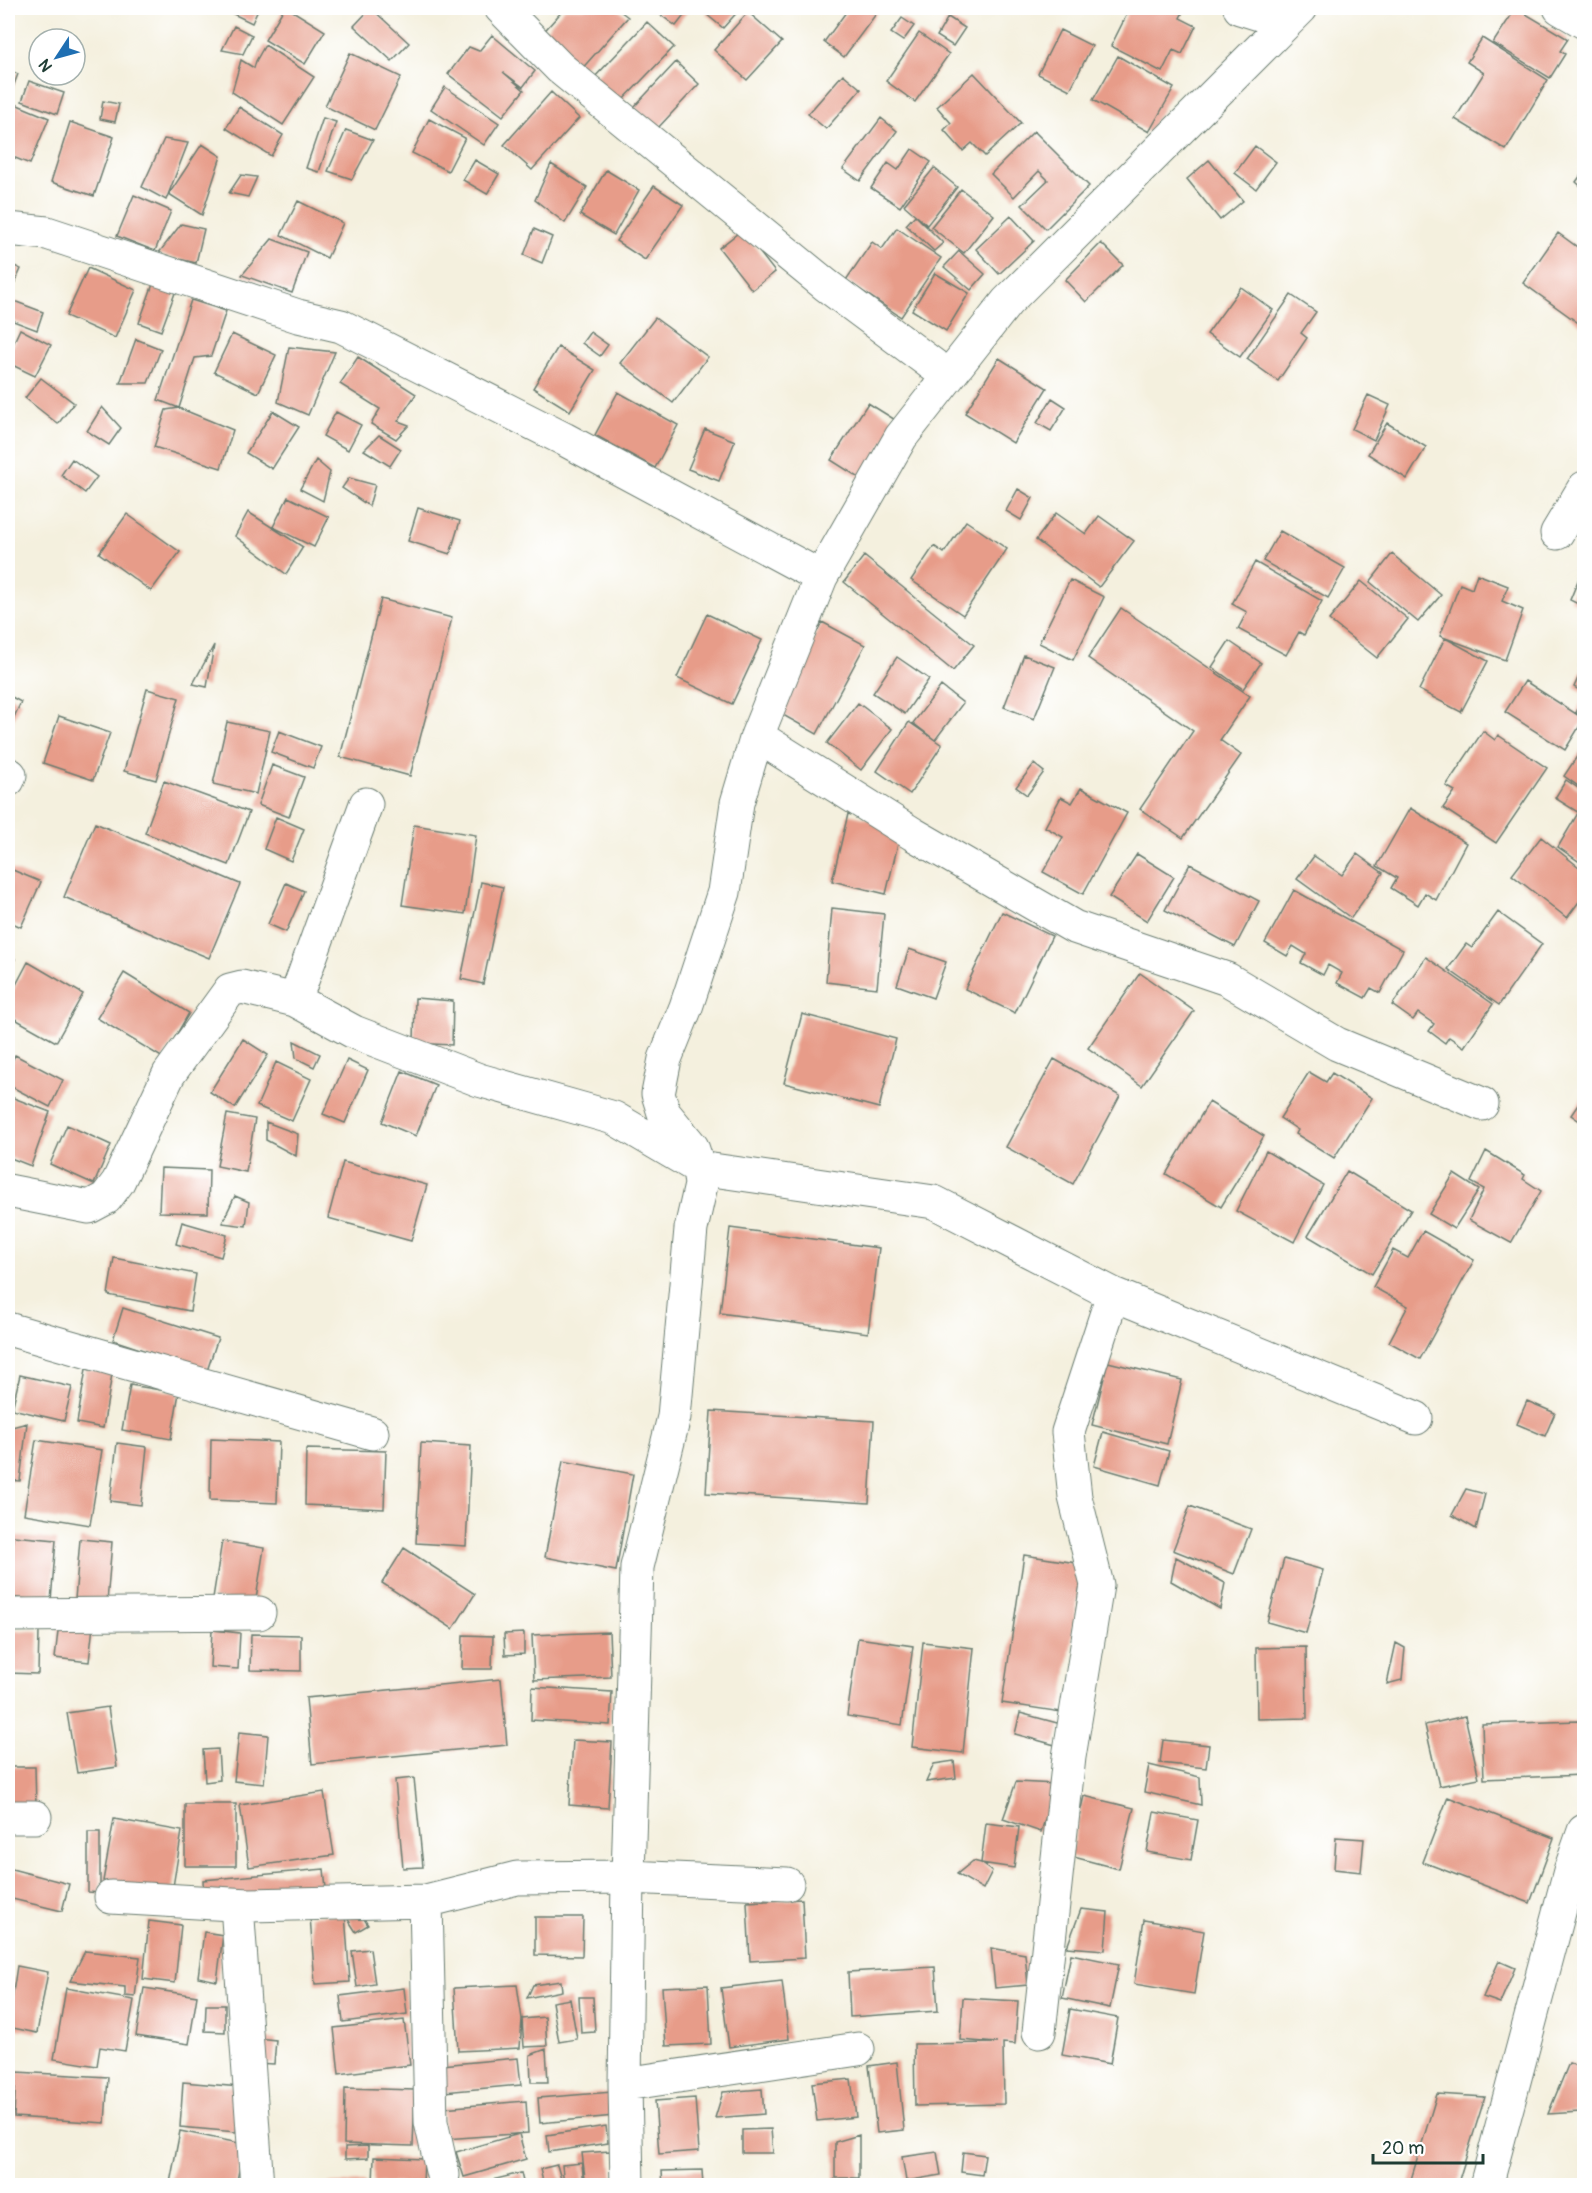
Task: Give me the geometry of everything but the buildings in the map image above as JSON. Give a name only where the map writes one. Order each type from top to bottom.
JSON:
[{"type":"street","points":[[501,8],[560,68],[826,285],[948,376]]},
{"type":"street","points":[[1240,8],[1293,15]]},
{"type":"street","points":[[1560,8],[1584,22]]},
{"type":"street","points":[[627,2186],[625,2084],[628,1877],[636,1567],[674,1417],[691,1229],[700,1185],[699,1168],[692,1147],[664,1113],[658,1094],[665,1059],[686,1007],[724,892],[737,803],[757,736],[820,577],[901,437],[1006,302],[1293,15]]},
{"type":"street","points":[[8,228],[47,233],[298,316],[341,326],[564,439],[820,577]]},
{"type":"street","points":[[1557,533],[1584,488]]},
{"type":"street","points":[[757,736],[913,834],[1074,927],[1227,979],[1337,1044],[1482,1104]]},
{"type":"street","points":[[295,1000],[366,804]]},
{"type":"street","points":[[8,1191],[89,1207],[106,1198],[118,1182],[169,1074],[230,990],[242,987],[295,1000],[354,1032],[479,1080],[614,1118],[699,1168],[934,1202],[1113,1294],[1416,1418]]},
{"type":"street","points":[[1039,2032],[1069,1757],[1097,1585],[1075,1497],[1068,1432],[1113,1294]]},
{"type":"street","points":[[8,1329],[372,1433]]},
{"type":"street","points":[[8,1615],[260,1613]]},
{"type":"street","points":[[1486,2186],[1570,1871],[1584,1831]]},
{"type":"street","points":[[111,1897],[237,1905],[426,1901],[517,1878],[628,1877],[787,1884]]},
{"type":"street","points":[[426,1901],[431,2122],[443,2175]]},
{"type":"street","points":[[237,1905],[257,2186]]},
{"type":"street","points":[[625,2084],[858,2049]]}]
